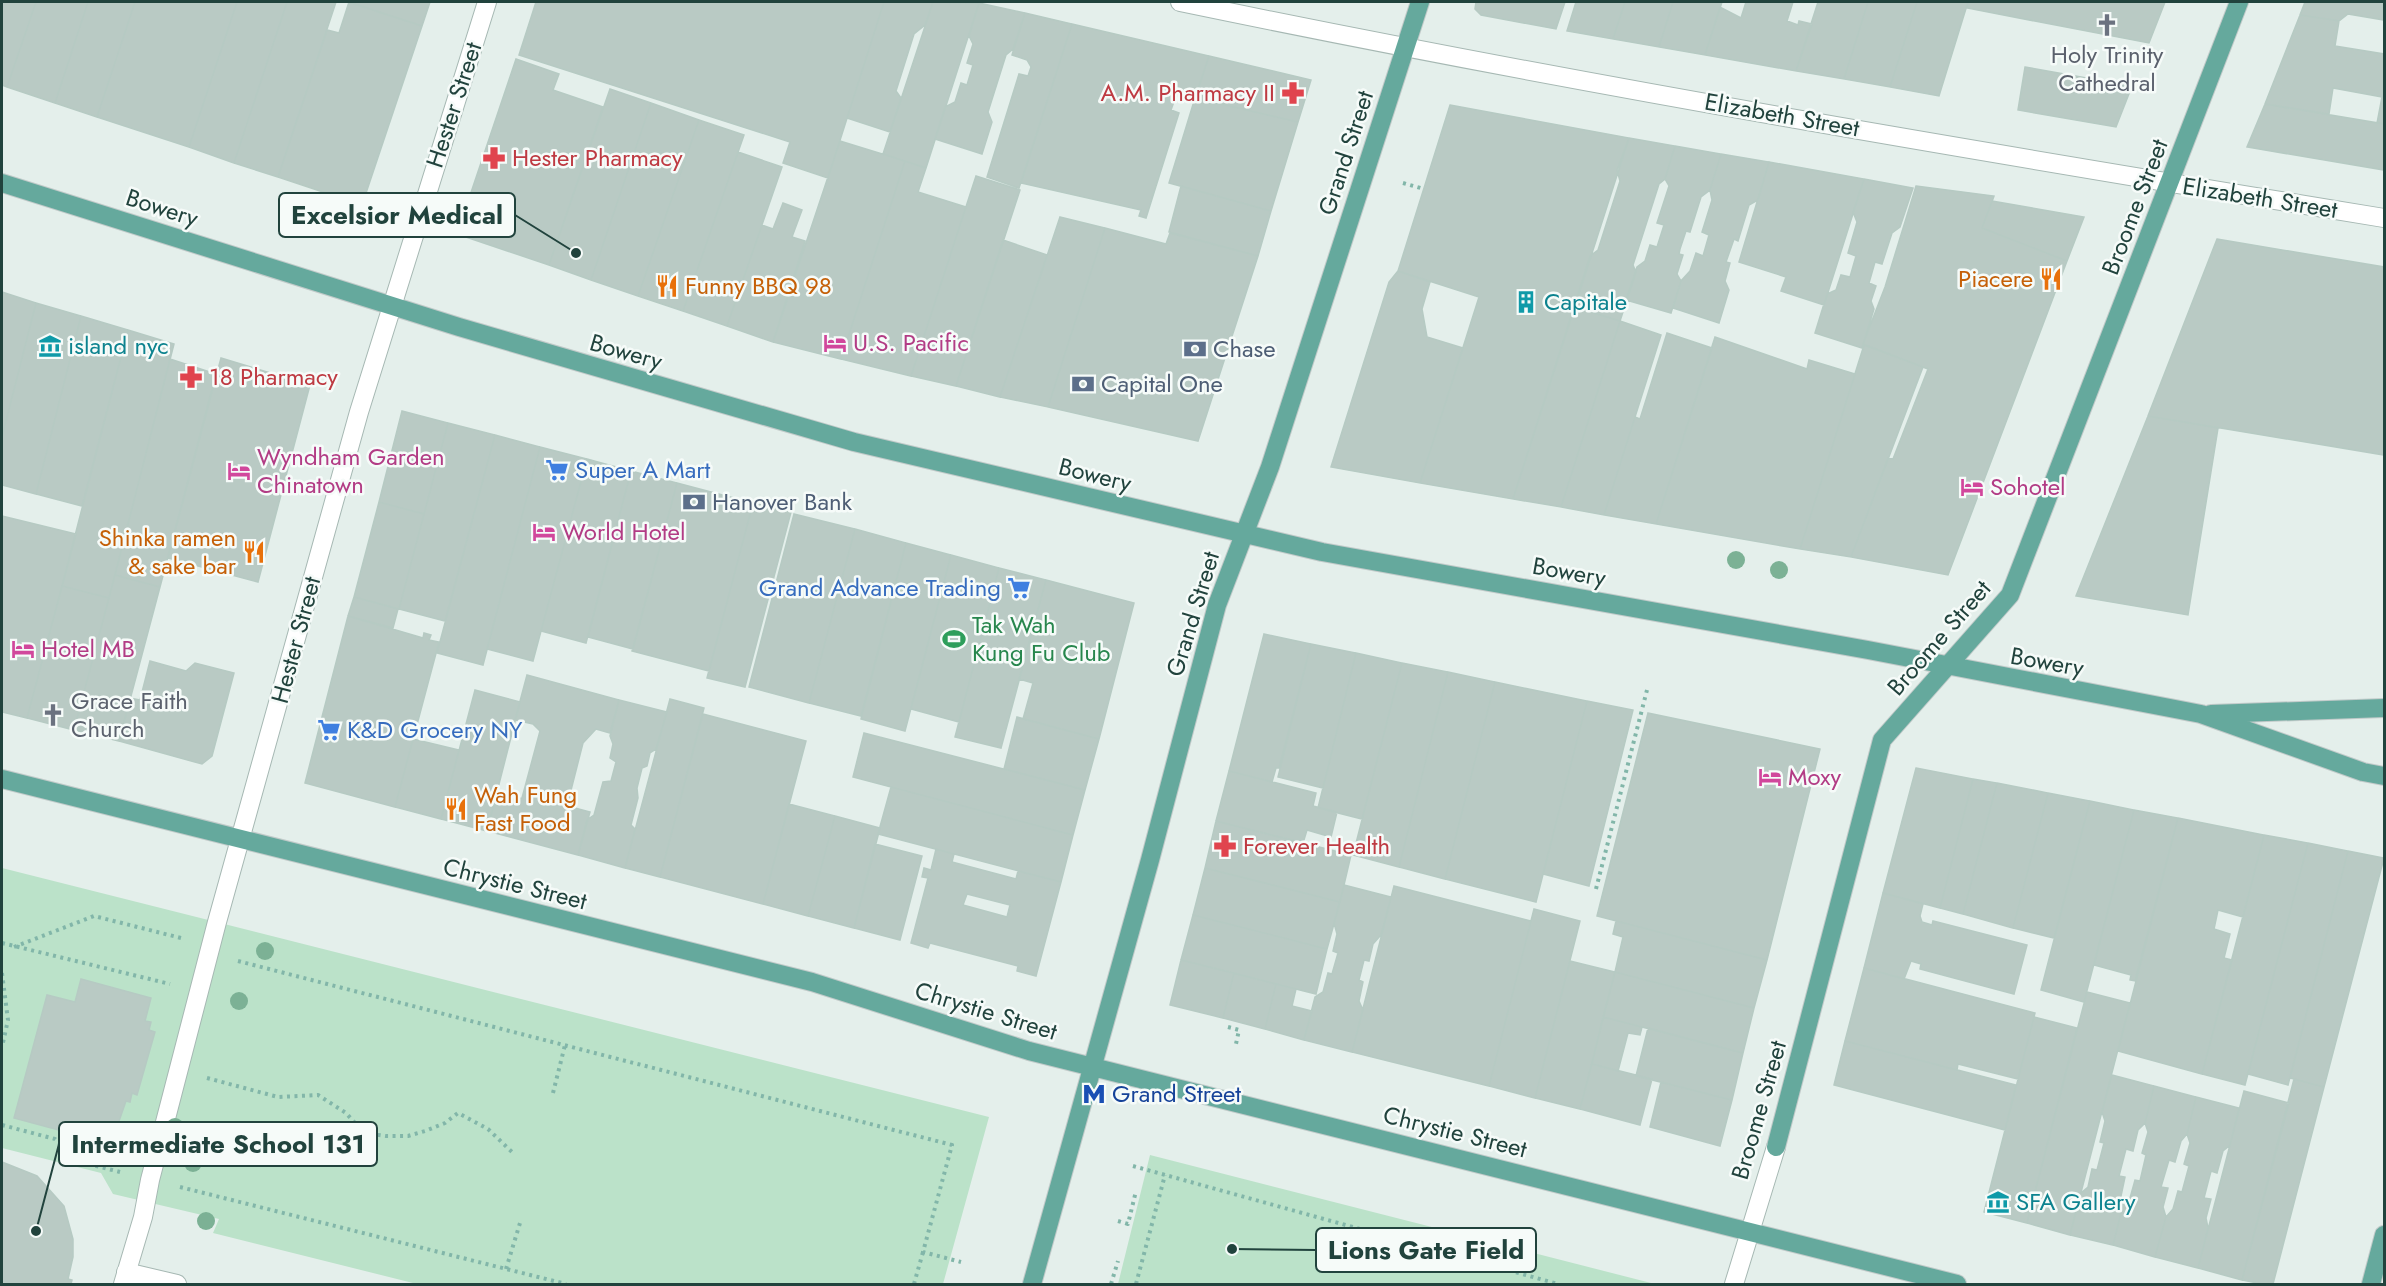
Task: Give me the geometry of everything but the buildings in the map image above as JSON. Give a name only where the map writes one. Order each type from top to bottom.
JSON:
[{"type":"main road","name":"Grand Street","points":[[1032,1284],[1150,860],[1217,605],[1281,434],[1420,2]]},
{"type":"main road","name":"Broome Street","points":[[1776,1147],[1882,740],[2010,596],[2239,2]]},
{"type":"main road","name":"Bowery","points":[[2,183],[391,306],[854,442],[1322,552],[2201,714],[2363,772],[2385,776]]},
{"type":"main road","name":"Bowery","points":[[2201,714],[2385,708]]},
{"type":"main road","name":"Chrystie Street","points":[[2,779],[812,982],[1000,1042],[1957,1284]]},
{"type":"main road","points":[[2371,1284],[2385,1235]]},
{"type":"street","name":"Hester Street","points":[[125,1278],[143,1217],[150,1180],[210,949],[359,412],[487,2]]},
{"type":"street","name":"Elizabeth Street","points":[[1180,2],[1404,48],[2170,183],[2385,218]]},
{"type":"street","name":"Broome Street","points":[[1734,1284],[1748,1231],[1776,1147]]},
{"type":"street","points":[[125,1278],[177,1284]]},
{"type":"path","points":[[1403,183],[1424,189]]},
{"type":"path","points":[[1596,889],[1647,690]]},
{"type":"path","points":[[14,947],[94,916],[565,1045],[952,1145],[914,1284]]},
{"type":"path","points":[[2,943],[200,991]]},
{"type":"path","points":[[2,973],[8,1020],[2,1047]]},
{"type":"path","points":[[1228,1027],[1239,1030],[1236,1044]]},
{"type":"path","points":[[554,1093],[565,1045]]},
{"type":"path","points":[[178,1071],[278,1097],[318,1095],[346,1113],[364,1133],[408,1136],[445,1123],[458,1113],[488,1129],[512,1152]]},
{"type":"path","points":[[2,1125],[54,1138],[77,1161],[566,1284]]},
{"type":"path","points":[[1133,1166],[1558,1284]]},
{"type":"path","points":[[1136,1284],[1165,1175]]},
{"type":"path","points":[[1118,1221],[1128,1224],[1136,1191]]},
{"type":"path","points":[[506,1269],[520,1222]]},
{"type":"path","points":[[922,1252],[961,1262]]},
{"type":"path","points":[[1112,1284],[1118,1261]]},
{"type":"green space","points":[[2,868],[989,1117],[943,1284],[417,1284],[213,1233],[219,1219],[113,1194],[101,1173],[2,1148]]},
{"type":"green space","points":[[1150,1155],[1655,1284],[1118,1284]]},
{"type":"place","name":"Holy Trinity Cathedral","points":[[2107,25]]},
{"type":"place","name":"A.M. Pharmacy II","points":[[1293,93]]},
{"type":"place","name":"Hester Pharmacy","points":[[494,158]]},
{"type":"place","name":"Excelsior Medical","points":[[576,253]]},
{"type":"place","name":"Piacere","points":[[2051,279]]},
{"type":"place","name":"Funny BBQ 98","points":[[667,286]]},
{"type":"place","name":"Capitale","points":[[1526,302]]},
{"type":"place","name":"U.S. Pacific","points":[[835,343]]},
{"type":"place","name":"island nyc","points":[[50,346]]},
{"type":"place","name":"Chase","points":[[1195,349]]},
{"type":"place","name":"18 Pharmacy","points":[[191,377]]},
{"type":"place","name":"Capital One","points":[[1083,384]]},
{"type":"place","name":"Super A Mart","points":[[557,470]]},
{"type":"place","name":"Wyndham Garden Chinatown","points":[[239,471]]},
{"type":"place","name":"Sohotel","points":[[1972,487]]},
{"type":"place","name":"Hanover Bank","points":[[694,502]]},
{"type":"place","name":"World Hotel","points":[[544,532]]},
{"type":"place","name":"Shinka ramen & sake bar","points":[[254,552]]},
{"type":"place","name":"Grand Advance Trading","points":[[1019,588]]},
{"type":"place","name":"Tak Wah Kung Fu Club","points":[[954,639]]},
{"type":"place","name":"Hotel MB","points":[[23,649]]},
{"type":"place","name":"Grace Faith Church","points":[[53,715]]},
{"type":"place","name":"K&D Grocery NY","points":[[329,730]]},
{"type":"place","name":"Moxy","points":[[1770,777]]},
{"type":"place","name":"Wah Fung Fast Food","points":[[456,809]]},
{"type":"place","name":"Forever Health","points":[[1225,846]]},
{"type":"place","name":"Grand Street","points":[[1094,1094]]},
{"type":"place","name":"SFA Gallery","points":[[1998,1202]]},
{"type":"place","name":"Intermediate School 131","points":[[36,1231]]},
{"type":"place","name":"Lions Gate Field","points":[[1232,1249]]}]
